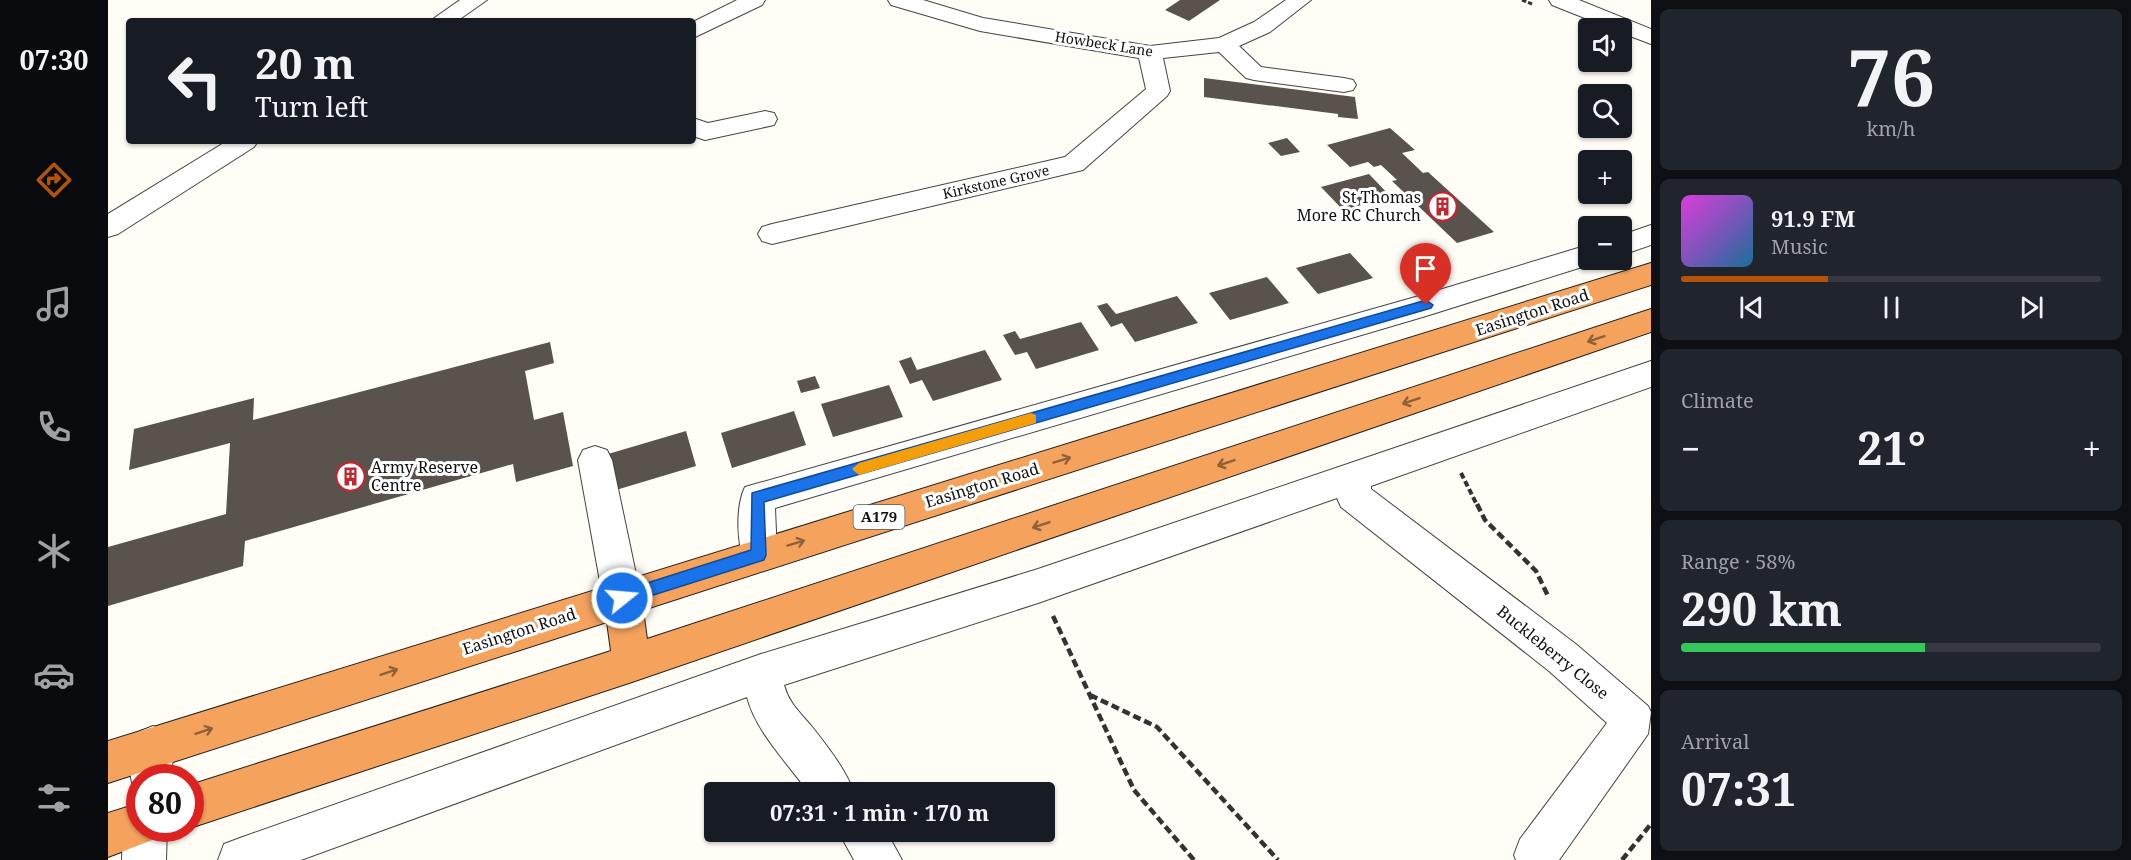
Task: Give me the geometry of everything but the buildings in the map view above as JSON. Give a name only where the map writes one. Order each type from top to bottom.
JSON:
[{"type":"highway","name":"Easington Road","points":[[108,762],[151,762],[622,598],[1651,274]]},
{"type":"highway","points":[[204,802],[632,663],[1651,320]]},
{"type":"highway","points":[[622,598],[632,663]]},
{"type":"highway","points":[[108,835],[126,829]]},
{"type":"street","points":[[446,18],[476,0]]},
{"type":"street","points":[[696,29],[754,0]]},
{"type":"street","name":"Howbeck Lane","points":[[899,0],[980,24],[1150,53],[1224,44],[1262,27],[1293,1]]},
{"type":"street","points":[[1560,0],[1651,37]]},
{"type":"street","points":[[1224,44],[1254,74],[1344,86]]},
{"type":"street","name":"Kirkstone Grove","points":[[772,234],[1074,164],[1158,91],[1150,53]]},
{"type":"street","points":[[696,128],[705,132],[765,119]]},
{"type":"street","points":[[108,227],[240,144]]},
{"type":"street","points":[[1632,242],[1651,236]]},
{"type":"street","points":[[759,555],[757,498],[1415,308],[1578,258]]},
{"type":"street","points":[[240,860],[761,673],[1038,586],[1651,374]]},
{"type":"street","points":[[594,460],[622,598]]},
{"type":"street","name":"Buckleberry Close","points":[[1354,477],[1353,496],[1563,658],[1643,727],[1536,855]]},
{"type":"street","points":[[761,673],[771,711],[798,742],[826,782]]},
{"type":"street","points":[[144,860],[145,842]]},
{"type":"street","points":[[868,842],[880,860]]},
{"type":"path","points":[[1460,471],[1485,520],[1536,571],[1550,600]]},
{"type":"path","points":[[1038,586],[1134,790],[1194,860]]},
{"type":"path","points":[[1089,694],[1157,727],[1278,860]]},
{"type":"path","points":[[1622,860],[1651,824]]},
{"type":"slow traffic","points":[[859,469],[1031,419]]},
{"type":"place","name":"St Thomas More RC Church","points":[[1442,206]]},
{"type":"place","name":"Army Reserve Centre","points":[[350,476]]},
{"type":"route","points":[[622,598],[759,555],[757,498],[1426,305]]}]
